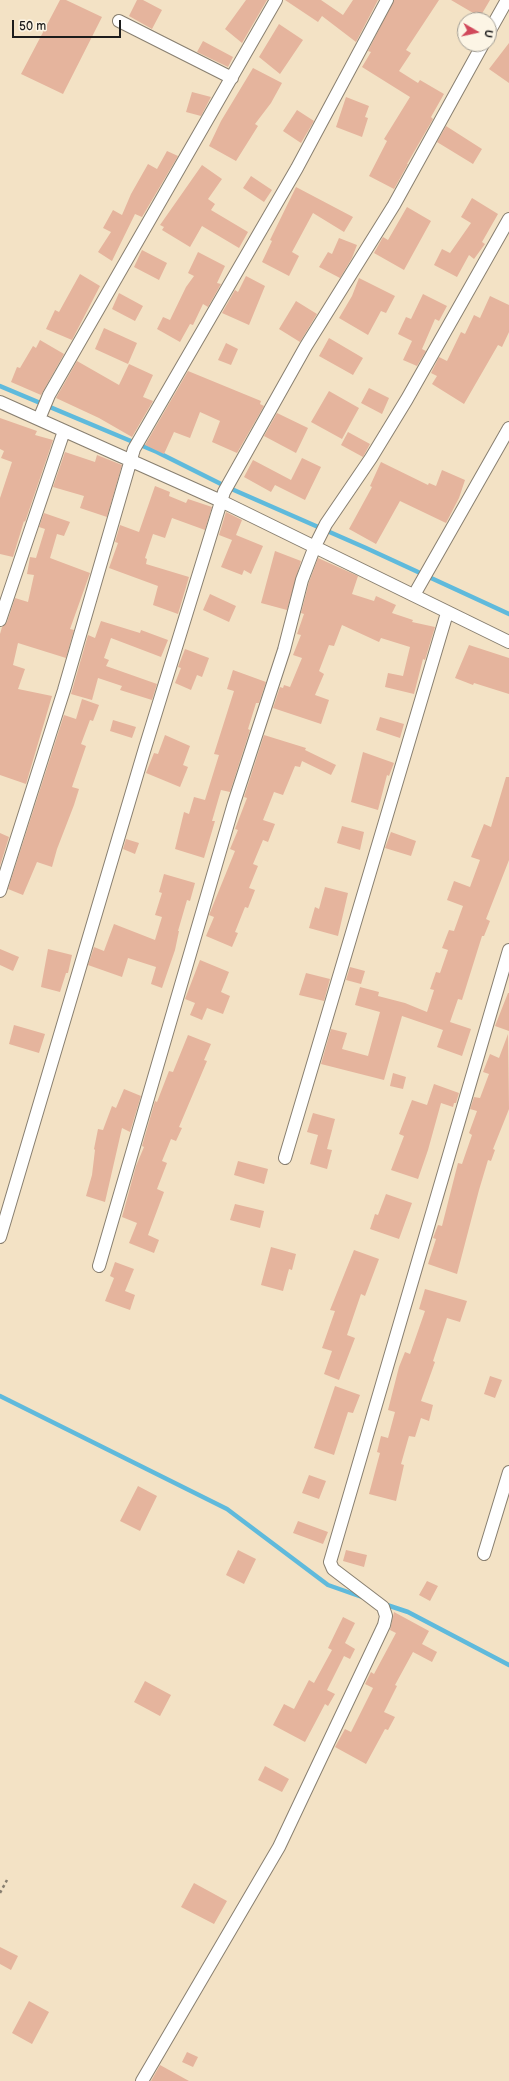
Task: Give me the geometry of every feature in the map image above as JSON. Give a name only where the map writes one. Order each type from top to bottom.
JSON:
[{"type":"street","points":[[40,415],[49,395],[276,0]]},
{"type":"street","points":[[0,891],[64,690],[132,454],[140,436],[297,168],[387,0]]},
{"type":"street","points":[[497,18],[507,0]]},
{"type":"street","points":[[119,21],[232,78]]},
{"type":"street","points":[[0,1237],[142,755],[225,492],[306,346],[394,205],[479,52]]},
{"type":"street","points":[[99,1266],[234,803],[284,650],[302,580],[317,540],[326,524],[371,458],[407,399],[509,219]]},
{"type":"street","points":[[0,402],[40,415],[64,431],[132,454],[225,492],[317,540],[447,613],[509,642]]},
{"type":"street","points":[[414,595],[509,428]]},
{"type":"street","points":[[0,620],[64,431]]},
{"type":"street","points":[[285,1158],[447,613]]},
{"type":"street","points":[[142,2081],[279,1847],[384,1625],[386,1616],[383,1607],[333,1569],[330,1562],[509,950]]},
{"type":"street","points":[[484,1554],[509,1472]]},
{"type":"path","points":[[0,1893],[7,1880]]},
{"type":"building","points":[[60,0],[66,0],[102,17],[63,94],[21,74]]},
{"type":"building","points":[[137,0],[143,0],[162,10],[152,29],[129,16]]},
{"type":"building","points":[[246,0],[267,0],[242,43],[225,29]]},
{"type":"building","points":[[285,0],[321,0],[343,15],[353,0],[378,0],[356,42],[322,16],[318,22]]},
{"type":"building","points":[[394,0],[439,0],[406,50],[411,53],[399,71],[418,83],[420,80],[444,94],[431,117],[433,119],[394,189],[369,176],[387,141],[384,139],[410,97],[362,67],[371,52],[368,51]]},
{"type":"building","points":[[451,0],[490,0],[483,12],[471,12]]},
{"type":"building","points":[[279,24],[303,40],[280,74],[259,57]]},
{"type":"building","points":[[203,41],[233,57],[228,67],[197,52]]},
{"type":"building","points":[[509,43],[509,83],[489,69]]},
{"type":"building","points":[[253,68],[282,83],[271,103],[255,124],[258,126],[236,161],[209,146],[221,121]]},
{"type":"building","points":[[192,92],[211,97],[201,116],[186,112]]},
{"type":"building","points":[[346,97],[369,106],[365,117],[368,118],[362,137],[336,127]]},
{"type":"building","points":[[297,110],[314,121],[301,143],[283,131]]},
{"type":"building","points":[[446,126],[482,149],[473,164],[437,142]]},
{"type":"building","points":[[167,151],[178,156],[142,217],[135,214],[112,261],[98,252],[111,232],[103,228],[113,210],[122,215],[131,194],[148,164],[157,169]]},
{"type":"building","points":[[202,165],[222,179],[208,199],[215,204],[211,210],[248,232],[239,248],[202,226],[190,247],[162,230],[164,227],[160,225]]},
{"type":"building","points":[[251,176],[272,190],[264,202],[243,188]]},
{"type":"building","points":[[296,187],[353,217],[344,232],[313,213],[292,252],[299,256],[289,276],[262,262],[272,241],[270,240]]},
{"type":"building","points":[[472,198],[498,214],[482,242],[485,244],[474,259],[469,255],[457,277],[434,265],[442,249],[450,253],[471,223],[461,217]]},
{"type":"building","points":[[407,207],[431,221],[404,270],[374,253],[383,237],[388,240]]},
{"type":"building","points":[[339,238],[357,245],[352,258],[340,278],[319,267],[328,252],[332,254]]},
{"type":"building","points":[[142,250],[167,263],[159,280],[134,267]]},
{"type":"building","points":[[198,252],[225,266],[217,283],[221,284],[208,307],[203,304],[193,325],[190,324],[180,342],[157,329],[163,317],[170,320],[186,287],[194,276],[188,273]]},
{"type":"building","points":[[80,274],[100,286],[72,340],[46,329],[55,310],[59,312]]},
{"type":"building","points":[[246,276],[265,286],[249,325],[222,313],[235,290],[238,292]]},
{"type":"building","points":[[359,278],[395,296],[386,313],[381,311],[368,335],[339,318],[352,296]]},
{"type":"building","points":[[119,293],[143,306],[135,321],[112,309]]},
{"type":"building","points":[[423,294],[447,306],[439,321],[435,319],[422,349],[426,351],[417,366],[403,360],[412,341],[398,334],[406,317],[411,319]]},
{"type":"building","points":[[490,296],[509,305],[509,332],[502,347],[498,345],[464,404],[432,384],[437,376],[431,373],[439,357],[447,361],[461,332],[465,334],[474,315],[480,318]]},
{"type":"building","points":[[296,301],[317,314],[300,342],[279,329]]},
{"type":"building","points":[[104,328],[137,343],[128,364],[95,349]]},
{"type":"building","points":[[329,338],[363,358],[353,375],[319,356]]},
{"type":"building","points":[[40,340],[64,354],[41,395],[11,382],[17,367],[20,368],[33,346],[36,348]]},
{"type":"building","points":[[226,343],[238,349],[231,365],[218,360]]},
{"type":"building","points":[[77,361],[119,385],[129,364],[153,375],[143,397],[153,401],[132,437],[99,418],[56,398]]},
{"type":"building","points":[[188,371],[261,401],[260,404],[264,406],[237,453],[212,442],[220,421],[200,412],[190,438],[174,432],[164,454],[145,445]]},
{"type":"building","points":[[369,388],[389,398],[382,414],[361,403]]},
{"type":"building","points":[[329,391],[359,408],[342,439],[311,422]]},
{"type":"building","points":[[277,413],[308,428],[296,453],[264,436]]},
{"type":"building","points":[[0,418],[37,431],[35,435],[53,440],[25,522],[24,521],[13,557],[0,554],[0,498],[12,462],[1,458],[4,451],[0,449]]},
{"type":"building","points":[[348,432],[370,444],[363,457],[341,445]]},
{"type":"building","points":[[65,452],[95,462],[97,455],[122,465],[107,517],[80,508],[84,496],[53,487]]},
{"type":"building","points":[[302,458],[321,467],[305,500],[275,485],[271,492],[244,477],[253,460],[291,480]]},
{"type":"building","points":[[381,462],[428,485],[429,483],[436,486],[442,470],[465,480],[459,498],[446,523],[400,501],[376,544],[349,529],[372,487],[370,486]]},
{"type":"building","points":[[155,486],[170,492],[169,496],[186,503],[188,499],[212,507],[205,530],[172,518],[165,538],[153,534],[145,558],[147,559],[146,564],[189,577],[178,614],[153,605],[158,586],[109,568],[118,543],[115,542],[120,525],[139,532]]},
{"type":"building","points":[[226,512],[242,520],[236,535],[263,546],[251,574],[244,570],[242,575],[221,567],[232,540],[219,535]]},
{"type":"building","points":[[44,513],[70,522],[64,536],[57,534],[50,558],[90,573],[70,629],[74,630],[66,658],[18,643],[13,665],[25,669],[18,689],[52,696],[26,784],[0,775],[0,634],[2,627],[7,622],[15,598],[28,602],[34,575],[27,574],[30,557],[36,558],[45,529],[39,527]]},
{"type":"building","points":[[275,551],[301,561],[287,610],[261,603]]},
{"type":"building","points":[[318,558],[358,576],[352,594],[374,601],[376,596],[396,605],[392,613],[413,620],[412,622],[435,627],[425,660],[423,659],[414,694],[385,687],[388,673],[403,676],[410,647],[381,638],[379,642],[342,625],[334,646],[329,645],[319,671],[324,674],[315,695],[329,700],[321,724],[273,708],[280,687],[283,688],[284,685],[290,687],[302,658],[293,655],[301,635],[297,634],[304,614],[301,613],[309,582]]},
{"type":"building","points":[[210,594],[236,606],[229,622],[203,610]]},
{"type":"building","points":[[101,621],[140,633],[141,630],[168,640],[161,657],[111,638],[104,658],[109,660],[106,666],[157,684],[152,700],[120,690],[122,686],[98,678],[92,700],[71,694],[88,635],[95,638]]},
{"type":"building","points":[[469,645],[509,658],[509,694],[474,683],[473,685],[455,678]]},
{"type":"building","points":[[185,649],[209,658],[202,677],[197,675],[191,690],[175,683],[181,668],[178,667]]},
{"type":"building","points":[[233,670],[266,682],[259,703],[256,703],[248,729],[250,730],[230,792],[221,790],[212,821],[215,821],[204,858],[175,849],[184,812],[189,814],[194,797],[205,800],[219,755],[214,754],[234,691],[227,689]]},
{"type":"building","points":[[82,699],[99,705],[93,721],[90,720],[81,744],[86,746],[72,787],[79,789],[52,867],[37,862],[23,895],[8,889],[64,715],[76,719]]},
{"type":"building","points":[[380,717],[404,724],[400,738],[376,730]]},
{"type":"building","points":[[113,720],[136,727],[132,738],[110,731]]},
{"type":"building","points":[[165,735],[190,746],[183,765],[188,767],[180,787],[146,773],[154,753],[158,754]]},
{"type":"building","points":[[264,735],[306,748],[305,750],[336,765],[331,775],[302,761],[300,767],[295,766],[283,795],[274,792],[263,820],[275,824],[268,842],[263,840],[253,864],[258,866],[249,888],[255,890],[248,908],[245,907],[235,932],[238,933],[232,947],[206,936],[214,917],[209,915],[235,851],[230,849],[238,830],[235,829],[247,798],[244,797]]},
{"type":"building","points":[[363,752],[394,763],[389,776],[387,775],[378,810],[351,802]]},
{"type":"building","points":[[506,777],[509,777],[509,860],[486,919],[490,921],[484,936],[482,936],[462,1000],[458,999],[450,1022],[471,1029],[462,1056],[437,1047],[443,1030],[402,1016],[384,1080],[321,1064],[331,1029],[347,1033],[342,1049],[368,1056],[380,1012],[355,1005],[360,987],[379,992],[378,996],[405,1003],[427,1012],[434,990],[430,989],[436,972],[440,973],[448,950],[442,948],[449,930],[454,931],[463,906],[447,900],[454,881],[470,887],[480,860],[471,857],[484,824],[491,827]]},
{"type":"building","points":[[342,826],[364,832],[360,850],[337,843]]},
{"type":"building","points":[[391,832],[416,841],[411,856],[385,848]]},
{"type":"building","points":[[0,833],[9,837],[0,866]]},
{"type":"building","points":[[126,839],[139,843],[135,854],[123,849]]},
{"type":"building","points":[[164,874],[195,883],[190,901],[187,900],[178,931],[175,950],[162,988],[151,984],[156,967],[128,958],[122,977],[88,965],[94,947],[104,951],[114,924],[155,940],[162,917],[155,915],[162,893],[159,892]]},
{"type":"building","points":[[325,887],[348,893],[338,936],[309,928],[315,907],[319,909]]},
{"type":"building","points":[[0,949],[19,957],[13,971],[0,965]]},
{"type":"building","points":[[48,949],[72,955],[68,973],[66,973],[60,992],[41,987]]},
{"type":"building","points":[[200,960],[229,972],[221,992],[230,996],[223,1014],[207,1008],[202,1020],[190,1015],[195,1003],[185,999]]},
{"type":"building","points":[[350,967],[365,971],[361,984],[346,980]]},
{"type":"building","points":[[306,973],[330,979],[324,1001],[299,995]]},
{"type":"building","points":[[509,993],[509,1031],[495,1026]]},
{"type":"building","points":[[14,1025],[45,1034],[39,1053],[9,1044]]},
{"type":"building","points":[[508,1034],[509,1109],[493,1149],[495,1150],[491,1161],[488,1160],[457,1274],[428,1264],[436,1239],[433,1238],[438,1225],[442,1226],[458,1163],[462,1164],[472,1135],[469,1133],[477,1111],[470,1109],[474,1097],[480,1098],[489,1074],[483,1072],[490,1054],[499,1058]]},
{"type":"building","points":[[188,1035],[211,1044],[204,1060],[207,1061],[179,1127],[182,1128],[176,1141],[171,1139],[162,1161],[167,1163],[157,1189],[164,1192],[148,1235],[159,1240],[154,1253],[129,1243],[137,1223],[122,1217],[136,1166],[144,1147],[142,1146],[155,1101],[157,1102],[169,1071],[173,1072]]},
{"type":"building","points":[[393,1073],[406,1077],[403,1089],[390,1086]]},
{"type":"building","points":[[434,1084],[459,1093],[453,1107],[441,1103],[418,1179],[391,1170],[404,1136],[399,1134],[412,1100],[427,1105]]},
{"type":"building","points":[[124,1089],[141,1096],[130,1132],[122,1128],[105,1202],[86,1196],[92,1175],[94,1149],[98,1129],[103,1130],[112,1106],[116,1108]]},
{"type":"building","points":[[313,1113],[335,1119],[327,1149],[332,1150],[327,1169],[310,1164],[318,1135],[307,1132]]},
{"type":"building","points":[[238,1161],[268,1169],[264,1184],[234,1175]]},
{"type":"building","points":[[386,1194],[412,1203],[399,1239],[370,1229],[375,1214],[378,1215]]},
{"type":"building","points":[[235,1204],[264,1211],[260,1228],[230,1220]]},
{"type":"building","points":[[271,1247],[296,1254],[292,1270],[289,1269],[283,1291],[261,1285]]},
{"type":"building","points":[[354,1250],[379,1259],[365,1296],[361,1294],[347,1335],[355,1338],[339,1380],[324,1374],[332,1351],[322,1348],[335,1311],[330,1310]]},
{"type":"building","points":[[115,1262],[134,1269],[125,1291],[135,1295],[130,1310],[105,1301],[114,1278],[110,1276]]},
{"type":"building","points":[[425,1289],[467,1301],[460,1322],[447,1318],[433,1361],[435,1362],[421,1401],[433,1405],[429,1421],[421,1418],[415,1437],[409,1436],[401,1464],[404,1465],[396,1501],[369,1494],[380,1453],[377,1452],[381,1436],[388,1438],[395,1412],[388,1410],[399,1367],[405,1352],[410,1354],[425,1311],[419,1309]]},
{"type":"building","points":[[490,1376],[502,1380],[495,1398],[484,1394]]},
{"type":"building","points":[[335,1386],[360,1395],[353,1413],[348,1412],[334,1455],[314,1448]]},
{"type":"building","points":[[309,1475],[326,1481],[319,1499],[302,1493]]},
{"type":"building","points":[[138,1486],[157,1496],[140,1531],[120,1521]]},
{"type":"building","points":[[298,1521],[328,1532],[323,1544],[293,1533]]},
{"type":"building","points":[[238,1550],[256,1559],[244,1584],[226,1575]]},
{"type":"building","points":[[346,1550],[367,1555],[364,1567],[343,1561]]},
{"type":"building","points":[[427,1581],[438,1586],[430,1601],[419,1595]]},
{"type":"building","points":[[394,1612],[429,1631],[422,1644],[437,1652],[432,1662],[413,1652],[395,1685],[397,1686],[384,1712],[395,1717],[388,1730],[385,1729],[366,1764],[335,1747],[345,1729],[351,1732],[373,1688],[365,1684],[371,1672],[374,1674],[396,1633],[390,1630]]},
{"type":"building","points":[[343,1617],[355,1623],[345,1643],[355,1649],[350,1659],[344,1656],[327,1690],[335,1694],[328,1706],[325,1704],[305,1742],[273,1725],[284,1704],[294,1709],[309,1680],[314,1683],[332,1650],[328,1648]]},
{"type":"building","points":[[145,1681],[171,1695],[160,1716],[134,1702]]},
{"type":"building","points":[[265,1766],[289,1779],[282,1792],[258,1780]]},
{"type":"building","points":[[194,1883],[227,1901],[214,1924],[181,1907]]},
{"type":"building","points":[[0,1947],[18,1956],[11,1970],[0,1964]]},
{"type":"building","points":[[29,2001],[49,2012],[32,2044],[12,2033]]},
{"type":"building","points":[[187,2052],[198,2057],[193,2067],[182,2062]]},
{"type":"building","points":[[160,2065],[189,2081],[151,2081]]},
{"type":"waterway","points":[[0,386],[157,452],[227,487],[366,548],[509,614]]},
{"type":"waterway","points":[[0,1396],[227,1509],[328,1585],[362,1597]]},
{"type":"waterway","points":[[384,1604],[408,1612],[509,1665]]}]
